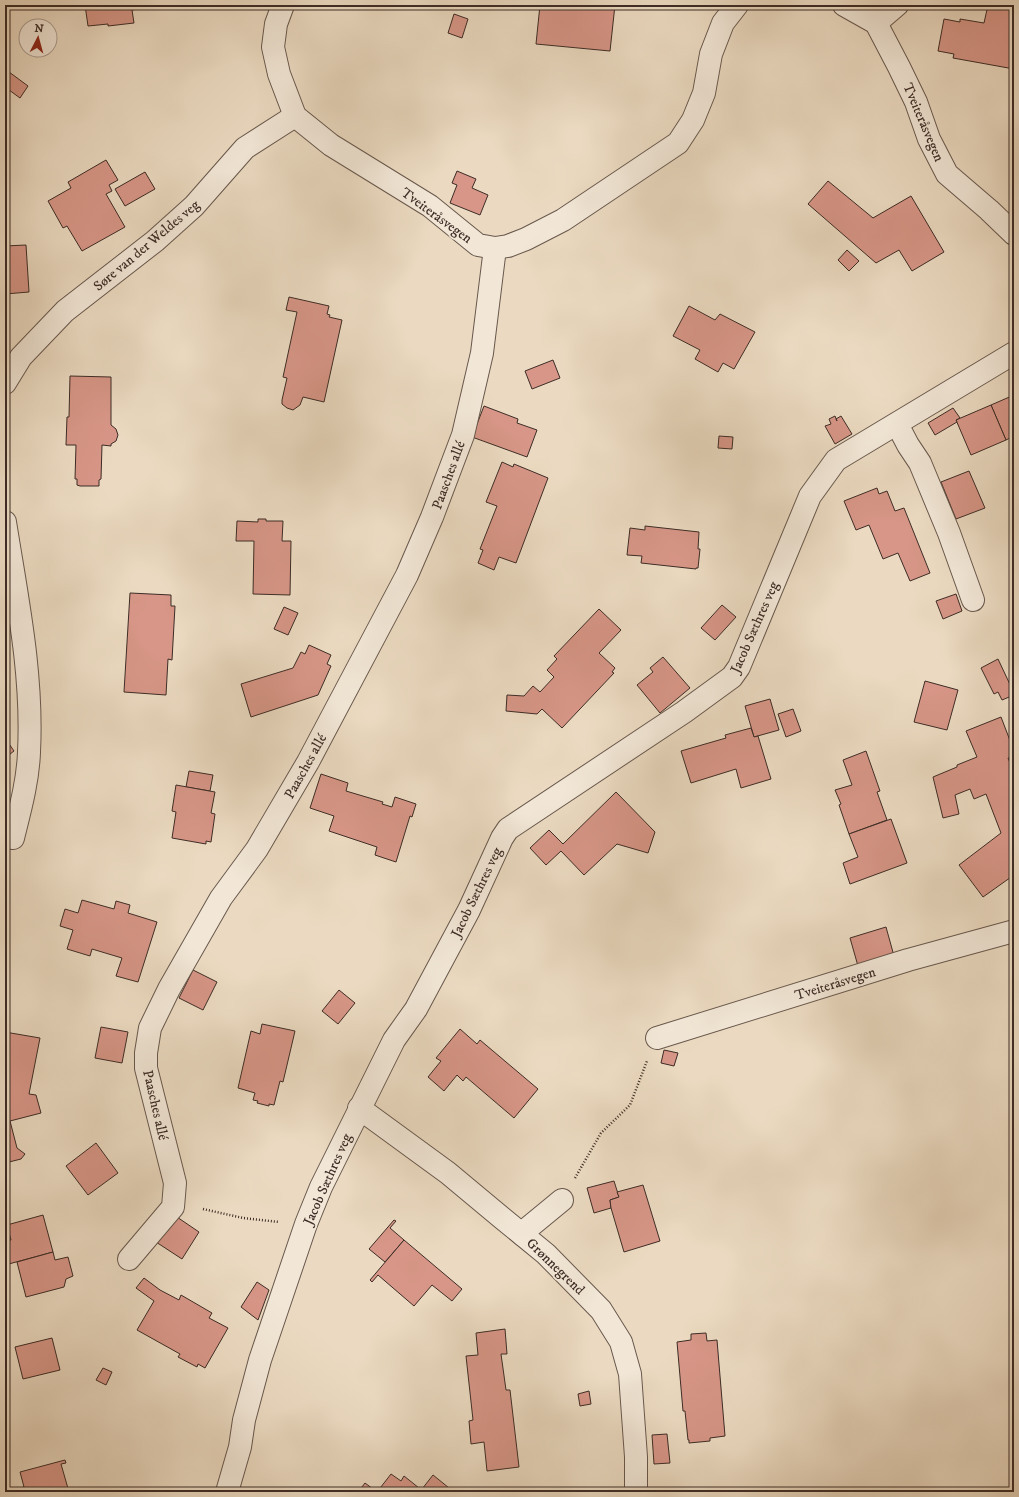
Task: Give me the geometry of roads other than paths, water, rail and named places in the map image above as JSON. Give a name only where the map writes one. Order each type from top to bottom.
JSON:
[{"type":"street","points":[[282,5],[276,24],[274,47],[279,74],[295,116]]},
{"type":"street","name":"Tveiteråsvegen","points":[[295,116],[331,145],[430,206],[478,245],[495,248],[508,246],[526,239],[563,220],[678,143],[693,120],[704,93],[711,54],[723,23],[737,5]]},
{"type":"street","points":[[844,5],[876,23],[897,5]]},
{"type":"street","name":"Tveiteråsvegen","points":[[876,23],[900,66],[916,102],[929,139],[947,174],[989,210],[1014,234]]},
{"type":"street","name":"Søre van der Weldes veg","points":[[5,383],[21,358],[65,311],[155,240],[194,206],[245,148],[295,116]]},
{"type":"street","name":"Paasches allé","points":[[129,1259],[173,1208],[175,1183],[146,1068],[146,1052],[150,1028],[178,974],[221,898],[257,849],[308,762],[407,575],[432,518],[463,435],[482,353],[495,248]]},
{"type":"street","name":"Jacob Sæthres veg","points":[[227,1492],[240,1447],[244,1420],[260,1360],[306,1224],[321,1187],[394,1040],[416,1009],[469,910],[502,838],[508,829],[684,712],[732,677],[739,667],[810,496],[836,460],[1014,354]]},
{"type":"street","points":[[897,424],[920,463],[949,533],[973,600]]},
{"type":"street","points":[[5,522],[18,594],[30,704],[29,753],[24,795],[13,838]]},
{"type":"street","name":"Tveiteråsvegen","points":[[657,1038],[908,960],[1014,931]]},
{"type":"street","name":"Grønnegrend","points":[[359,1108],[448,1173],[546,1254],[601,1310],[621,1342],[630,1374],[636,1457],[636,1492]]},
{"type":"street","points":[[522,1235],[528,1228],[562,1200]]}]
